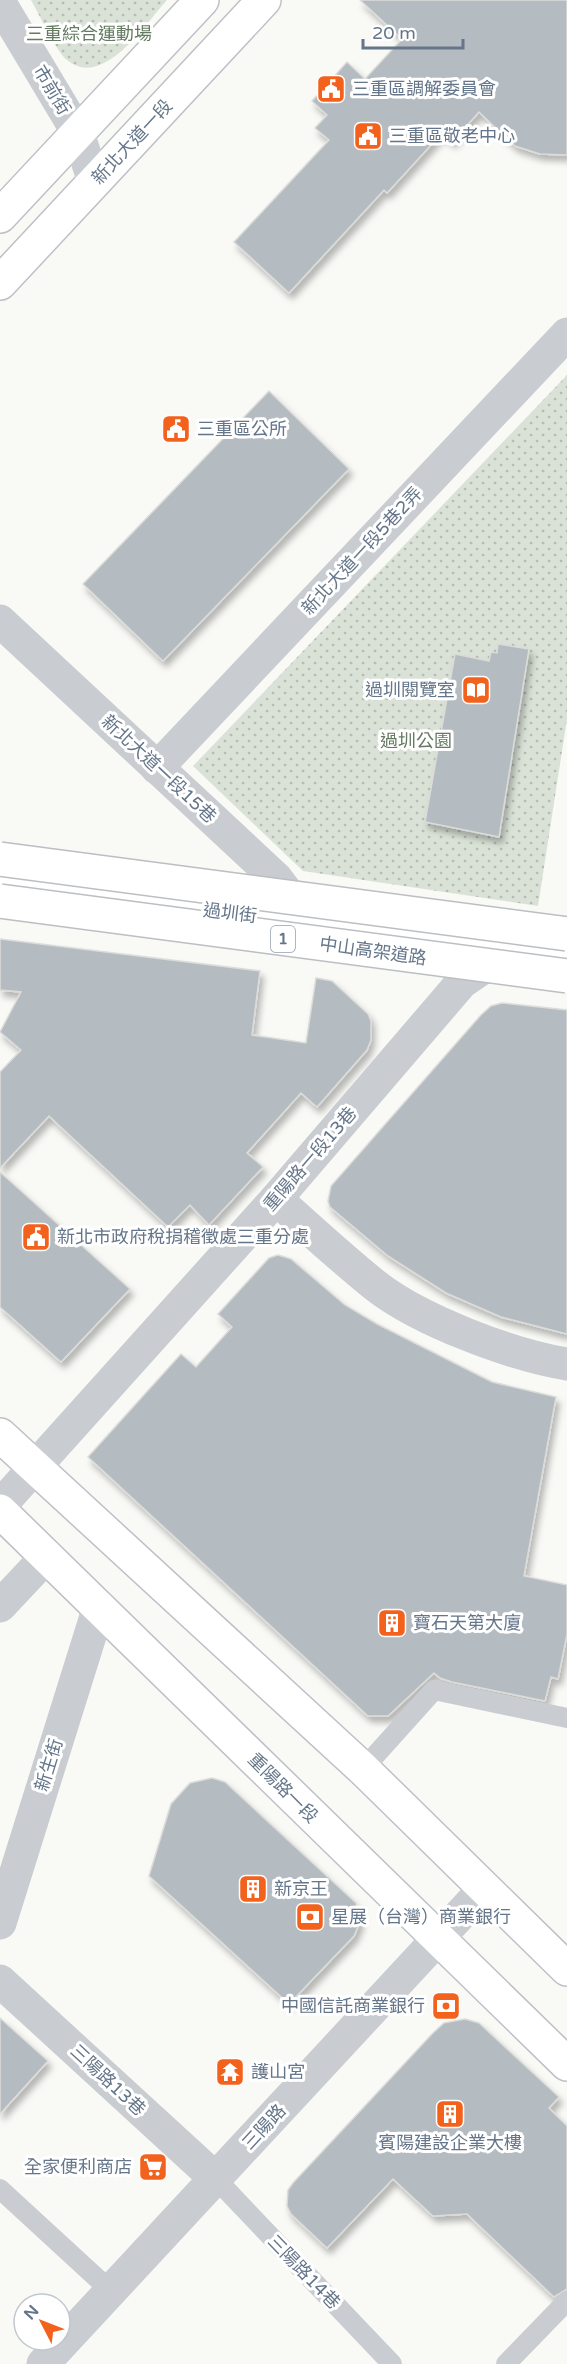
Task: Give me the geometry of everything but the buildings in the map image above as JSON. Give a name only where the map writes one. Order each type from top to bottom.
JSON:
[{"type":"main road","points":[[0,216],[202,0]]},
{"type":"main road","name":"新北大道一段","points":[[0,283],[264,0]]},
{"type":"main road","points":[[0,860],[567,934]]},
{"type":"main road","name":"過圳街","points":[[0,883],[567,958]]},
{"type":"main road","name":"中山高架道路","points":[[0,901],[567,976]]},
{"type":"main road","points":[[417,938],[449,947],[463,962],[462,982]]},
{"type":"main road","points":[[0,1435],[363,1769],[567,1969]]},
{"type":"main road","name":"重陽路一段","points":[[0,1511],[437,1940],[567,2064]]},
{"type":"street","name":"市前街","points":[[0,3],[78,133],[94,182]]},
{"type":"street","name":"新北大道一段5巷2弄","points":[[157,768],[567,334]]},
{"type":"street","name":"新北大道一段15巷","points":[[0,621],[276,878],[310,924]]},
{"type":"street","name":"重陽路一段13巷","points":[[0,1506],[276,1199],[462,982],[508,950],[567,918]]},
{"type":"street","points":[[276,1199],[378,1288],[433,1320],[498,1345],[567,1364]]},
{"type":"street","points":[[0,1606],[46,1556]]},
{"type":"street","name":"新生街","points":[[0,1923],[99,1606]]},
{"type":"street","name":"三陽路","points":[[43,2364],[484,1889]]},
{"type":"street","name":"三陽路13巷","points":[[0,1981],[216,2179]]},
{"type":"lane","points":[[363,1769],[434,1690],[567,1718]]},
{"type":"lane","name":"三陽路14巷","points":[[216,2179],[392,2364]]},
{"type":"lane","points":[[0,2189],[111,2291]]},
{"type":"lane","points":[[506,2364],[567,2301]]},
{"type":"green space","name":"三重綜合運動場","points":[[31,0],[167,0],[135,37],[109,61],[95,67],[81,67],[67,60],[63,55]]},
{"type":"green space","name":"過圳公園","points":[[567,375],[567,719],[538,906],[303,871],[193,766]]},
{"type":"place","name":"三重區調解委員會","points":[[331,89]]},
{"type":"place","name":"三重區敬老中心","points":[[368,136]]},
{"type":"place","name":"三重區公所","points":[[176,429]]},
{"type":"place","name":"過圳閱覽室","points":[[476,690]]},
{"type":"place","name":"新北市政府稅捐稽徵處三重分處","points":[[36,1237]]},
{"type":"place","name":"寶石天第大廈","points":[[392,1623]]},
{"type":"place","name":"新京王","points":[[253,1889]]},
{"type":"place","name":"星展（台灣）商業銀行","points":[[310,1917]]},
{"type":"place","name":"中國信託商業銀行","points":[[446,2006]]},
{"type":"place","name":"護山宮","points":[[230,2072]]},
{"type":"place","name":"賓陽建設企業大樓","points":[[450,2114]]},
{"type":"place","name":"全家便利商店","points":[[153,2167]]}]
